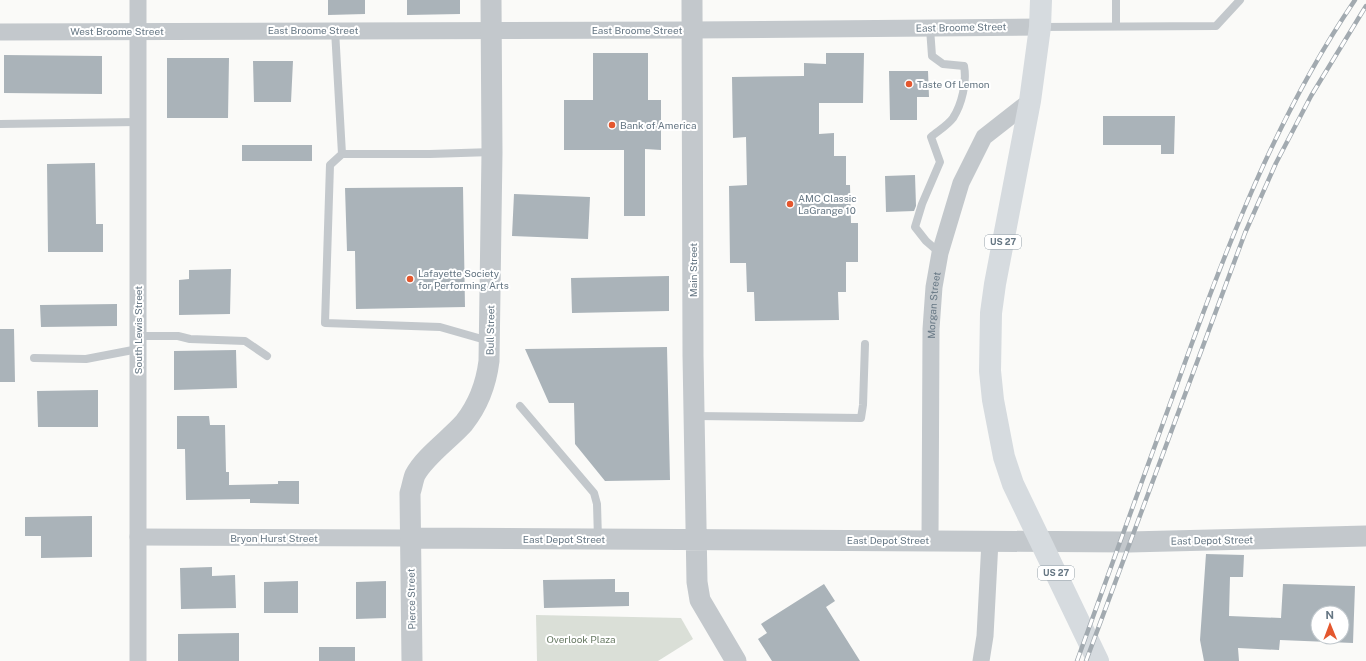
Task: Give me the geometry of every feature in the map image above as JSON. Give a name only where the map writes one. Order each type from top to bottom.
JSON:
[{"type":"highway","name":"US 27","points":[[1041,0],[1040,27],[1030,101],[995,284],[990,335],[992,400],[1004,457],[1013,484],[1098,661]]},
{"type":"street","name":"South Lewis Street","points":[[138,0],[138,661]]},
{"type":"street","name":"Bull Street","points":[[411,538],[410,493],[415,475],[435,451],[464,423],[480,398],[486,381],[489,361],[492,152],[491,0]]},
{"type":"street","name":"Main Street","points":[[692,0],[694,416],[697,582],[700,600],[736,661]]},
{"type":"street","name":"East Broome Street","points":[[234,30],[692,30],[1040,27]]},
{"type":"street","name":"West Broome Street","points":[[0,32],[234,30]]},
{"type":"street","name":"Morgan Street","points":[[930,540],[931,328],[934,287],[940,253],[961,183],[984,138],[1030,101]]},
{"type":"street","name":"East Depot Street","points":[[411,538],[1129,542],[1366,536]]},
{"type":"street","name":"Bryon Hurst Street","points":[[138,537],[411,538]]},
{"type":"street","name":"Pierce Street","points":[[411,538],[412,661]]},
{"type":"street","points":[[981,661],[985,636],[990,541]]},
{"type":"lane","points":[[1116,0],[1116,26]]},
{"type":"lane","points":[[1040,27],[1216,26],[1240,0]]},
{"type":"lane","points":[[930,28],[932,56],[943,64],[964,66],[966,75],[960,104],[953,119],[931,136],[940,162],[922,204],[915,227],[926,241],[940,253]]},
{"type":"lane","points":[[335,30],[342,154]]},
{"type":"lane","points":[[0,124],[138,122]]},
{"type":"lane","points":[[490,341],[440,327],[325,323],[330,165],[342,154],[492,152]]},
{"type":"lane","points":[[34,358],[86,359],[138,342],[178,336],[190,339],[245,341],[267,356]]},
{"type":"lane","points":[[694,416],[860,418],[863,405],[865,344]]},
{"type":"lane","points":[[520,406],[594,493],[597,504],[598,539]]},
{"type":"green space","name":"Overlook Plaza","points":[[536,615],[681,618],[693,639],[658,661],[537,661]]},
{"type":"building","points":[[328,0],[365,0],[365,14],[328,15]]},
{"type":"building","points":[[407,0],[460,0],[460,14],[407,15]]},
{"type":"building","name":"Bank of America","points":[[593,53],[648,53],[648,100],[661,100],[661,150],[645,149],[645,216],[624,216],[624,150],[564,150],[564,100],[593,100]]},
{"type":"building","name":"AMC Classic LaGrange 10","points":[[826,53],[864,53],[863,103],[819,103],[819,134],[834,133],[834,156],[846,156],[846,185],[850,185],[851,223],[858,223],[858,262],[846,262],[846,292],[838,292],[839,320],[755,321],[754,292],[747,292],[746,263],[730,263],[729,186],[747,185],[746,137],[733,138],[732,77],[804,76],[804,63],[826,64]]},
{"type":"building","points":[[4,55],[102,56],[102,94],[4,93]]},
{"type":"building","points":[[167,58],[229,58],[228,118],[167,118]]},
{"type":"building","points":[[253,61],[293,61],[291,102],[254,102]]},
{"type":"building","name":"Taste Of Lemon","points":[[889,71],[928,71],[929,97],[917,97],[917,120],[890,120]]},
{"type":"building","points":[[1103,116],[1175,116],[1174,154],[1161,154],[1161,145],[1103,145]]},
{"type":"building","points":[[242,145],[312,145],[312,161],[242,161]]},
{"type":"building","points":[[95,163],[96,224],[103,224],[103,252],[48,252],[47,164]]},
{"type":"building","points":[[915,175],[916,206],[914,211],[886,212],[885,176]]},
{"type":"building","points":[[463,187],[465,307],[356,309],[355,251],[347,251],[345,188]]},
{"type":"building","points":[[514,194],[590,197],[588,239],[512,236]]},
{"type":"building","points":[[231,269],[230,314],[179,315],[179,280],[189,279],[189,270]]},
{"type":"building","points":[[669,276],[669,311],[572,313],[571,278]]},
{"type":"building","points":[[117,304],[117,326],[41,327],[40,305]]},
{"type":"building","points":[[0,329],[14,329],[15,382],[0,382]]},
{"type":"building","points":[[667,347],[670,480],[605,481],[575,444],[574,403],[549,403],[525,349]]},
{"type":"building","points":[[236,350],[237,388],[174,390],[174,351]]},
{"type":"building","points":[[98,390],[98,427],[38,427],[37,391]]},
{"type":"building","points":[[177,416],[209,416],[210,425],[225,425],[226,472],[229,472],[229,485],[278,484],[278,481],[299,481],[299,504],[250,503],[250,499],[186,500],[185,449],[177,449]]},
{"type":"building","points":[[92,516],[92,557],[41,558],[41,536],[25,536],[25,517]]},
{"type":"building","points":[[1206,554],[1244,555],[1243,577],[1230,577],[1229,616],[1281,618],[1283,584],[1355,586],[1353,643],[1350,643],[1350,605],[1310,605],[1310,641],[1280,640],[1279,650],[1238,648],[1239,661],[1204,661],[1200,640]]},
{"type":"building","points":[[212,567],[212,576],[235,575],[236,608],[181,609],[180,568]]},
{"type":"building","points":[[615,579],[615,592],[629,592],[629,606],[544,608],[543,580]]},
{"type":"building","points":[[298,581],[298,613],[264,613],[264,582]]},
{"type":"building","points":[[386,581],[386,618],[356,619],[356,582]]},
{"type":"building","points":[[824,584],[835,601],[826,607],[860,661],[772,661],[758,639],[767,633],[761,624]]},
{"type":"building","points":[[239,633],[239,661],[178,661],[178,634]]},
{"type":"building","points":[[319,647],[355,647],[355,661],[319,661]]},
{"type":"railway","points":[[1077,661],[1215,281],[1255,184],[1277,136],[1301,90],[1327,44],[1355,0]]},
{"type":"railway","points":[[1086,661],[1245,233],[1276,163],[1311,96],[1366,6]]},
{"type":"place","name":"Taste Of Lemon","points":[[909,84]]},
{"type":"place","name":"Bank of America","points":[[612,125]]},
{"type":"place","name":"AMC Classic LaGrange 10","points":[[790,204]]},
{"type":"place","name":"Lafayette Society for Performing Arts","points":[[410,279]]}]
